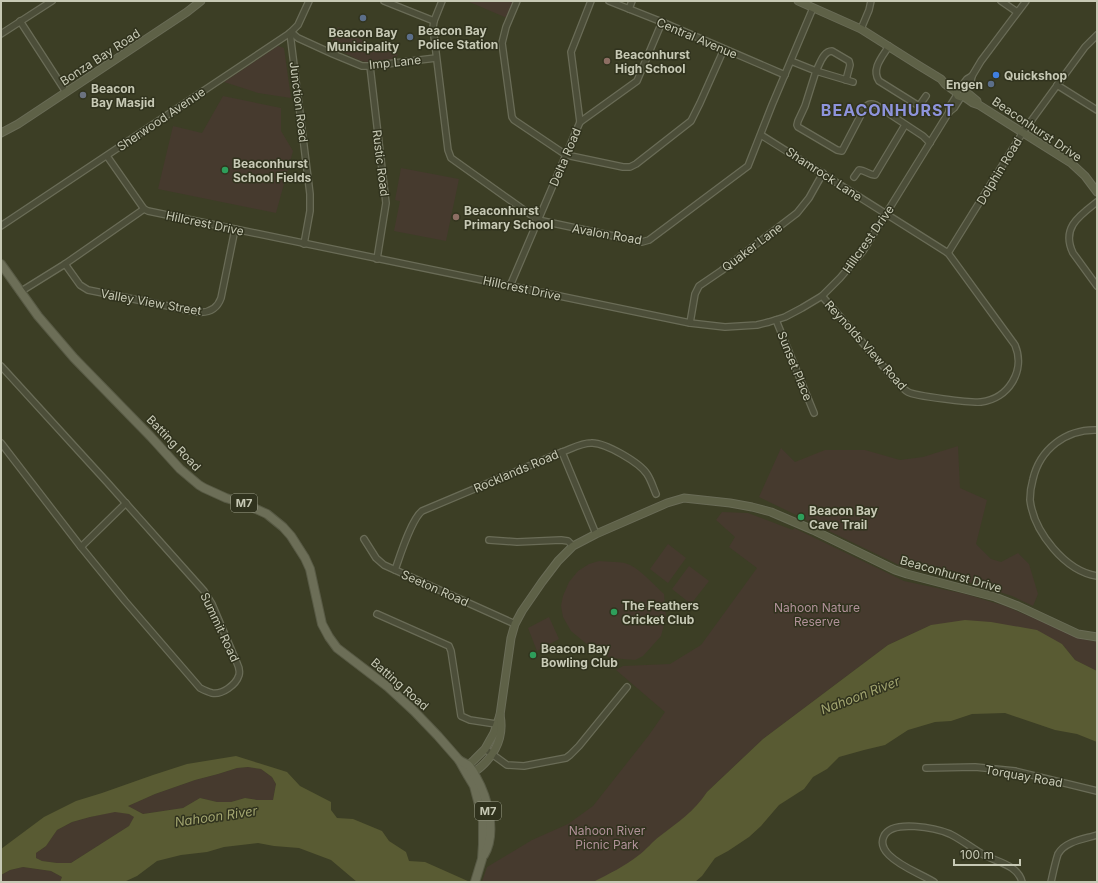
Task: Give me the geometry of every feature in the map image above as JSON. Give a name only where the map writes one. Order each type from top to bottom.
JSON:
[{"type":"main road","name":"Batting Road","points":[[1,264],[38,316],[74,358],[139,424],[180,469],[204,488],[213,493],[256,508],[267,514],[283,527],[298,546],[310,569],[320,617],[325,630],[337,648],[388,687],[424,721],[469,771]]},
{"type":"main road","name":"M7","points":[[469,771],[483,820],[482,859],[476,878]]},
{"type":"street","points":[[1,34],[52,1]]},
{"type":"street","name":"Bonza Bay Road","points":[[1,133],[5,129],[15,126],[202,1]]},
{"type":"street","name":"Sherwood Avenue","points":[[1,226],[291,32],[298,25],[309,1]]},
{"type":"street","points":[[384,1],[434,22]]},
{"type":"street","name":"Avalon Road","points":[[442,1],[434,22],[433,34],[448,152],[450,156],[538,220],[642,242],[647,241],[747,168],[813,8]]},
{"type":"street","points":[[517,1],[506,27],[502,43],[512,117],[514,120],[566,155],[623,167],[630,167],[636,164],[691,121],[724,49]]},
{"type":"street","name":"Delta Road","points":[[510,286],[580,122],[571,52],[591,1]]},
{"type":"street","name":"Central Avenue","points":[[609,1],[785,75]]},
{"type":"street","points":[[629,9],[632,1]]},
{"type":"street","points":[[798,1],[861,29],[888,46],[876,68],[879,81],[919,106],[926,96]]},
{"type":"street","points":[[861,29],[871,1]]},
{"type":"street","points":[[1001,1],[1018,12],[1026,1]]},
{"type":"street","name":"Hillcrest Drive","points":[[144,209],[148,212],[690,323],[725,327],[757,325],[776,320],[802,308],[822,296],[855,261],[949,112],[954,108],[967,79],[972,76],[1018,12]]},
{"type":"street","points":[[20,21],[66,92]]},
{"type":"street","points":[[580,122],[637,81],[662,22]]},
{"type":"street","name":"Imp Lane","points":[[291,32],[298,38],[362,66],[436,58]]},
{"type":"street","name":"Junction Road","points":[[291,32],[310,194],[310,211],[304,244]]},
{"type":"street","name":"Dolphin Road","points":[[948,253],[1023,132],[1085,47],[1097,35]]},
{"type":"street","name":"Beaconhurst Drive","points":[[888,46],[941,79],[945,84],[961,92],[973,103],[979,104],[1071,163],[1085,176],[1097,192]]},
{"type":"street","points":[[846,80],[850,65],[849,60],[832,51],[826,53],[816,71],[797,123],[800,128],[842,151],[864,110],[870,104],[876,106],[923,136],[930,143]]},
{"type":"street","points":[[791,61],[816,71],[853,82]]},
{"type":"street","name":"Rustic Road","points":[[370,66],[386,203],[376,258]]},
{"type":"street","points":[[1057,85],[1097,110]]},
{"type":"street","points":[[854,177],[859,170],[875,175],[905,125]]},
{"type":"street","name":"Shamrock Lane","points":[[761,135],[886,214]]},
{"type":"street","points":[[20,292],[65,264],[144,209],[107,156]]},
{"type":"street","name":"Quaker Lane","points":[[690,323],[695,294],[699,286],[797,213],[823,174]]},
{"type":"street","points":[[1097,202],[1076,220],[1071,228],[1069,239],[1073,253],[1097,286]]},
{"type":"street","name":"Reynolds View Road","points":[[822,296],[893,378],[907,392],[916,395],[981,402],[997,397],[1013,382],[1018,370],[1018,352],[948,253],[886,214]]},
{"type":"street","name":"Valley View Street","points":[[65,264],[80,284],[88,290],[198,312],[207,312],[216,306],[221,298],[235,229]]},
{"type":"street","name":"Sunset Place","points":[[776,320],[814,413]]},
{"type":"street","name":"Summit Road","points":[[1,366],[207,594],[238,667],[239,675],[233,684],[225,690],[216,693],[208,692],[200,688],[125,601],[81,547],[1,443]]},
{"type":"street","points":[[1097,430],[1088,430],[1061,439],[1047,452],[1035,470],[1031,485],[1030,499],[1036,520],[1050,544],[1073,567],[1088,574],[1097,576]]},
{"type":"street","name":"Rocklands Road","points":[[394,570],[405,541],[416,518],[422,511],[581,445],[591,443],[601,444],[628,458],[643,469],[647,474],[656,494]]},
{"type":"street","points":[[562,452],[596,534]]},
{"type":"street","name":"Beaconhurst Drive","points":[[469,771],[485,749],[500,715],[510,647],[516,624],[527,603],[558,561],[573,546],[596,534],[667,503],[684,498],[730,503],[771,512],[813,530],[895,570],[995,597],[1078,634],[1097,637]]},
{"type":"street","points":[[81,547],[126,503]]},
{"type":"street","name":"Seeton Road","points":[[364,539],[376,558],[394,570],[516,624]]},
{"type":"street","points":[[489,540],[517,542],[561,540],[568,542],[573,546]]},
{"type":"street","points":[[377,614],[448,645],[451,651],[461,716],[470,720],[496,724]]},
{"type":"street","points":[[485,749],[507,765],[524,766],[566,758],[570,756],[579,746],[627,687]]},
{"type":"street","name":"Beaconhurst Drive","points":[[469,771],[484,764],[492,755],[501,732],[502,723],[500,715]]},
{"type":"street","name":"Torquay Road","points":[[926,768],[975,767],[1015,771],[1097,791]]},
{"type":"street","points":[[934,882],[901,864],[890,856],[884,849],[882,842],[885,833],[890,829],[903,826],[943,832],[984,855],[1011,867],[1019,874],[1022,882]]},
{"type":"street","points":[[1051,882],[1057,858],[1062,849],[1075,842],[1097,835]]},
{"type":"green space","points":[[467,1],[514,1],[507,18]]},
{"type":"green space","points":[[338,27],[373,46],[398,54],[395,61],[372,63],[361,61],[330,46]]},
{"type":"green space","points":[[278,46],[284,48],[291,98],[258,93],[224,82]]},
{"type":"green space","name":"Beaconhurst School Fields","points":[[223,96],[281,108],[281,131],[293,151],[276,213],[158,189],[173,126],[202,133]]},
{"type":"green space","points":[[401,168],[459,179],[446,241],[394,231],[400,201],[395,200]]},
{"type":"green space","points":[[958,446],[960,488],[987,500],[976,544],[991,559],[1001,562],[1018,553],[1029,564],[1038,594],[1033,606],[1012,596],[975,584],[903,567],[759,497],[781,448],[795,462],[825,450],[865,450],[900,460],[923,457]]},
{"type":"green space","name":"Nahoon Nature Reserve","points":[[722,512],[748,513],[793,530],[794,528],[904,581],[965,594],[1005,606],[1083,639],[1097,642],[1097,671],[1075,660],[1062,644],[931,625],[888,645],[763,739],[707,792],[686,817],[658,838],[640,855],[619,870],[594,882],[482,882],[487,867],[532,840],[568,824],[593,806],[649,735],[665,712],[616,670],[623,666],[670,664],[701,645],[757,568],[729,547],[735,537],[716,520]]},
{"type":"green space","points":[[668,544],[686,558],[668,583],[650,569]]},
{"type":"green space","name":"The Feathers Cricket Club","points":[[599,561],[619,562],[630,565],[643,574],[664,594],[666,617],[661,636],[643,656],[635,660],[610,658],[588,645],[571,631],[563,617],[561,606],[563,596],[569,582],[578,571],[589,564]]},
{"type":"green space","points":[[689,566],[709,581],[691,604],[672,589]]},
{"type":"green space","points":[[549,617],[559,639],[537,651],[528,628]]},
{"type":"green space","points":[[248,767],[261,769],[272,777],[276,784],[273,800],[245,798],[231,802],[217,802],[200,798],[183,808],[143,814],[128,806],[155,794],[195,780],[237,768]]},
{"type":"green space","points":[[115,811],[135,817],[129,826],[71,863],[42,861],[36,858],[36,853],[46,846],[57,830],[72,822]]},
{"type":"green space","points":[[23,867],[51,871],[62,877],[60,882],[1,882],[1,875],[10,870]]},
{"type":"water","name":"Nahoon River","points":[[965,620],[991,622],[1037,630],[1062,644],[1075,660],[1097,671],[1097,742],[1077,734],[1055,730],[1005,713],[972,714],[951,721],[935,722],[908,730],[885,745],[839,757],[827,769],[813,777],[804,789],[779,805],[761,826],[749,837],[715,858],[702,876],[695,882],[593,882],[623,866],[642,853],[657,838],[691,811],[707,792],[763,739],[888,645],[931,625]]},
{"type":"water","name":"Nahoon River","points":[[236,756],[287,772],[300,786],[331,802],[331,810],[337,818],[353,819],[382,831],[389,841],[406,852],[409,861],[425,862],[470,882],[357,882],[331,860],[299,848],[258,843],[224,847],[207,852],[181,855],[157,861],[137,876],[124,882],[60,882],[62,877],[51,871],[23,867],[10,870],[1,875],[1,849],[44,817],[76,801],[187,764]],"holes":[[[248,767],[261,769],[272,777],[276,784],[273,800],[245,798],[231,802],[217,802],[200,798],[183,808],[143,814],[128,806],[155,794],[195,780],[237,768]],[[115,812],[129,814],[134,817],[129,826],[71,863],[42,861],[36,858],[36,853],[46,846],[57,830],[72,822]]]},
{"type":"place","name":"Beacon Bay Municipality","points":[[363,18]]},
{"type":"place","name":"Beacon Bay Police Station","points":[[410,37]]},
{"type":"place","name":"Beaconhurst High School","points":[[607,61]]},
{"type":"place","name":"Quickshop","points":[[996,75]]},
{"type":"place","name":"Engen","points":[[991,84]]},
{"type":"place","name":"Beacon Bay Masjid","points":[[83,95]]},
{"type":"place","name":"Beaconhurst School Fields","points":[[225,170]]},
{"type":"place","name":"Beaconhurst Primary School","points":[[456,217]]},
{"type":"place","name":"Beacon Bay Cave Trail","points":[[801,517]]},
{"type":"place","name":"The Feathers Cricket Club","points":[[614,612]]},
{"type":"place","name":"Beacon Bay Bowling Club","points":[[533,655]]},
{"type":"district","name":"BEACONHURST","points":[[888,110]]},
{"type":"park label","name":"Nahoon River Picnic Park","points":[[607,837]]}]
